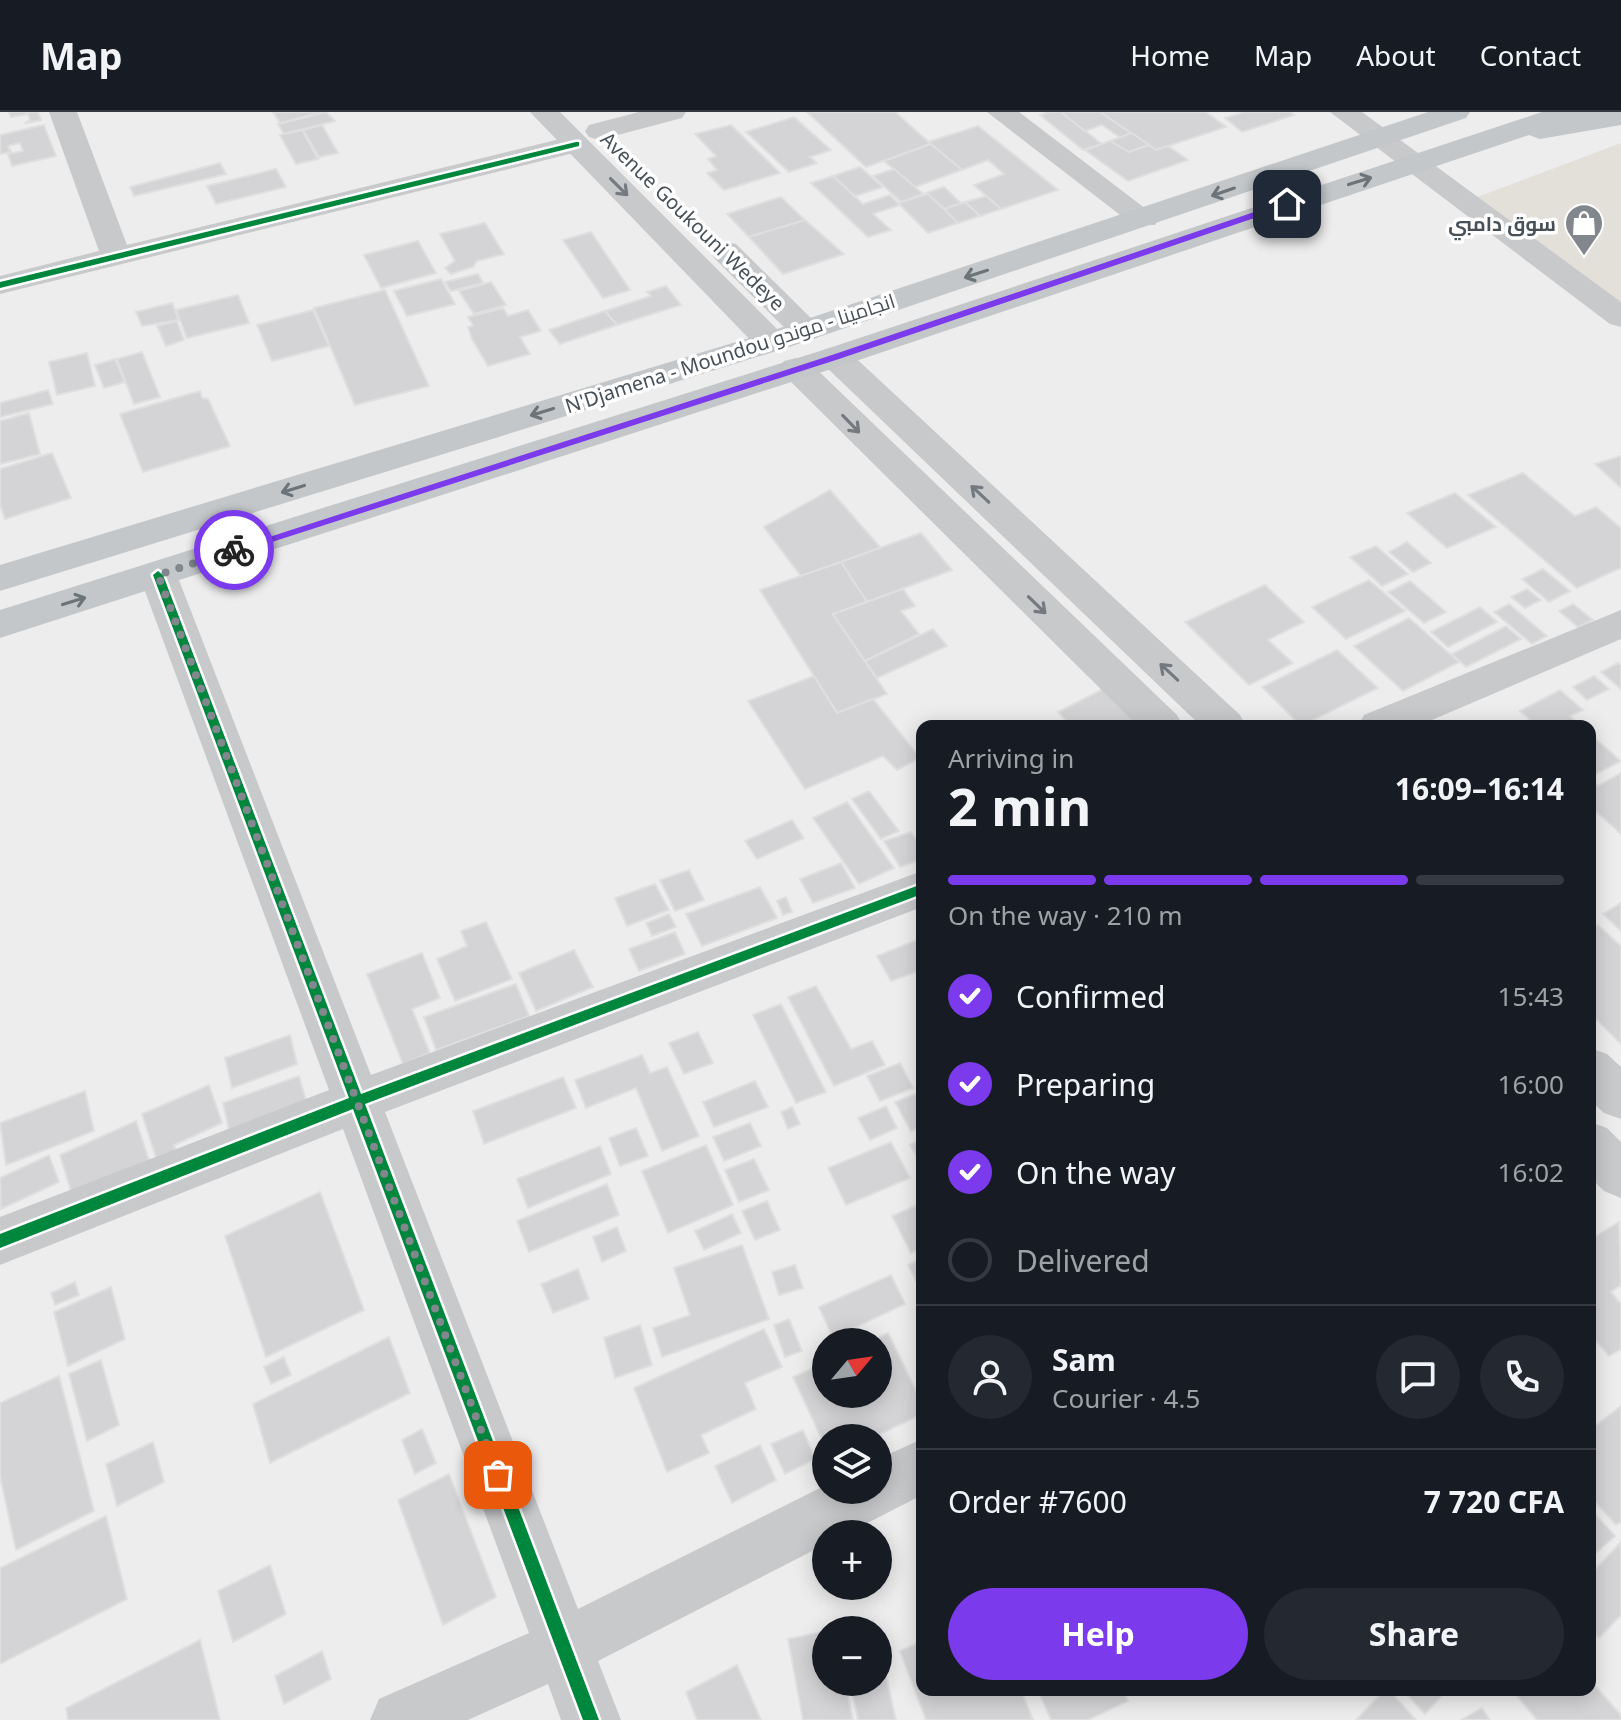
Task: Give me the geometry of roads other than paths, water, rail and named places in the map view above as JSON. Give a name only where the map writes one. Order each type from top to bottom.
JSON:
[{"type":"main road","points":[[0,624],[835,357],[1570,112]]},
{"type":"main road","name":"N'Djamena - Moundou انجامينا - موندو","points":[[0,578],[806,331],[1144,219],[1442,115]]},
{"type":"main road","points":[[1494,138],[1621,117]]},
{"type":"street","points":[[63,112],[116,256]]},
{"type":"street","name":"Avenue Goukouni Wedeye","points":[[544,112],[585,129],[663,192]]},
{"type":"street","points":[[0,285],[585,129],[672,112]]},
{"type":"street","points":[[1001,112],[1144,219]]},
{"type":"street","points":[[1344,112],[1376,139],[1621,317]]},
{"type":"street","name":"Avenue Goukouni Wedeye","points":[[585,129],[771,342]]},
{"type":"street","name":"Avenue Goukouni Wedeye","points":[[706,232],[806,331]]},
{"type":"street","points":[[835,357],[1220,720]]},
{"type":"street","points":[[796,368],[1157,720]]},
{"type":"street","points":[[158,575],[591,1720]]},
{"type":"street","points":[[1392,720],[1621,624]]},
{"type":"street","points":[[0,1241],[355,1102],[916,891]]},
{"type":"street","points":[[1596,1075],[1621,1098]]},
{"type":"street","points":[[1596,1150],[1621,1175]]},
{"type":"street","points":[[892,1481],[916,1469]]},
{"type":"street","points":[[400,1720],[564,1647],[846,1504]]},
{"type":"place","name":"سوق دامبي","points":[[1584,257]]}]
